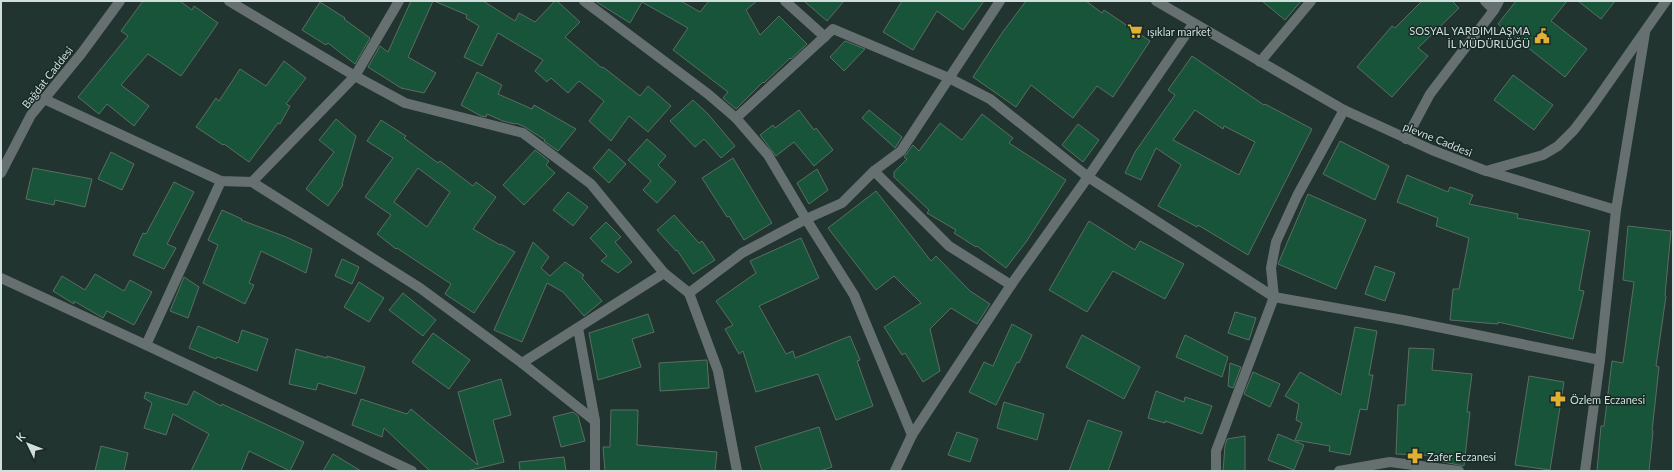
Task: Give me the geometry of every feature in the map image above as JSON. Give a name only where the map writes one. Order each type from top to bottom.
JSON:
[{"type":"street","name":"Bağdat Caddesi","points":[[1,173],[31,115],[81,54],[120,1]]},
{"type":"street","points":[[229,1],[355,76],[405,103],[523,133],[590,184],[664,273],[689,293],[718,371],[737,471]]},
{"type":"street","points":[[252,182],[355,76],[399,1]]},
{"type":"street","points":[[584,1],[708,94],[736,118],[768,155],[854,295],[912,435]]},
{"type":"street","points":[[785,1],[825,37]]},
{"type":"street","points":[[689,293],[742,252],[806,219],[842,203],[874,171],[901,150],[1000,1]]},
{"type":"street","name":"plevne Caddesi","points":[[1156,1],[1193,24],[1344,110],[1406,139],[1486,171],[1616,210]]},
{"type":"street","points":[[1260,62],[1311,1]]},
{"type":"street","points":[[1406,139],[1430,94],[1496,6],[1485,1]]},
{"type":"street","points":[[1486,171],[1543,155],[1558,146],[1574,130],[1666,1]]},
{"type":"street","points":[[895,471],[912,435],[1011,285],[1088,178],[1193,24]]},
{"type":"street","points":[[736,118],[833,30],[949,78],[990,99],[1088,178],[1274,297],[1403,320],[1600,360]]},
{"type":"street","points":[[1585,471],[1600,360],[1616,210],[1645,31]]},
{"type":"street","points":[[44,99],[221,181],[252,182],[420,288],[522,363],[595,421]]},
{"type":"street","points":[[1216,471],[1216,451],[1274,297],[1271,268],[1276,242],[1297,196],[1344,110]]},
{"type":"street","points":[[874,171],[949,246],[1011,285]]},
{"type":"street","points":[[146,344],[221,181]]},
{"type":"street","points":[[522,363],[664,273]]},
{"type":"street","points":[[1,278],[146,344],[412,471]]},
{"type":"street","points":[[578,328],[595,421],[595,471]]},
{"type":"street","points":[[1339,471],[1390,462],[1459,471]]},
{"type":"building","points":[[143,1],[180,1],[192,10],[194,6],[218,23],[181,76],[148,54],[121,85],[149,106],[134,126],[107,104],[99,114],[78,97],[128,36],[121,31]]},
{"type":"building","points":[[411,1],[433,1],[408,57],[436,73],[424,93],[401,88],[368,67],[380,46],[388,52]]},
{"type":"building","points":[[434,1],[483,1],[515,21],[519,13],[535,22],[555,1],[557,1],[580,22],[565,37],[602,68],[603,67],[640,96],[648,86],[671,106],[648,132],[629,116],[611,141],[589,121],[604,101],[579,81],[568,93],[551,78],[547,82],[535,71],[543,60],[498,33],[482,66],[464,57],[479,26],[466,18],[467,15]]},
{"type":"building","points":[[595,1],[681,1],[700,12],[709,1],[757,1],[746,10],[760,35],[779,16],[807,44],[764,83],[763,82],[736,109],[723,98],[728,92],[673,50],[688,28],[642,2],[630,23]]},
{"type":"building","points":[[804,1],[844,1],[827,21]]},
{"type":"building","points":[[902,1],[984,1],[963,30],[937,11],[913,50],[883,32]]},
{"type":"building","points":[[1026,1],[1086,1],[1102,13],[1104,10],[1150,41],[1113,97],[1097,86],[1073,118],[1031,85],[1016,107],[973,77],[1002,33]]},
{"type":"building","points":[[1262,1],[1301,1],[1285,20]]},
{"type":"building","points":[[1422,1],[1452,1],[1459,8],[1418,48],[1428,56],[1392,97],[1357,67],[1392,26],[1395,28]]},
{"type":"building","name":"SOSYAL YARDIMLAŞMA İL MÜDÜRLÜĞÜ","points":[[1516,1],[1567,1],[1551,21],[1587,49],[1565,77],[1498,24]]},
{"type":"building","points":[[1578,1],[1615,1],[1601,19]]},
{"type":"building","points":[[320,2],[345,18],[344,19],[370,38],[355,64],[328,43],[326,45],[302,30]]},
{"type":"building","points":[[845,41],[865,49],[844,71],[830,57]]},
{"type":"building","points":[[1192,56],[1264,105],[1265,104],[1312,129],[1248,255],[1198,225],[1197,227],[1158,206],[1181,165],[1156,148],[1141,180],[1125,173],[1135,152],[1175,95],[1168,90]],"holes":[[[1195,110],[1223,129],[1224,126],[1255,142],[1239,175],[1173,140]]]},
{"type":"building","points":[[284,61],[306,78],[286,104],[290,106],[280,124],[278,123],[249,162],[224,144],[223,145],[196,127],[216,98],[219,101],[240,69],[266,86]]},
{"type":"building","points":[[477,72],[502,85],[498,94],[532,109],[534,105],[576,129],[558,151],[544,141],[545,140],[525,127],[516,123],[503,121],[487,114],[486,117],[481,116],[461,105]]},
{"type":"building","points":[[1513,75],[1553,105],[1534,130],[1494,100]]},
{"type":"building","points":[[693,100],[708,114],[735,146],[721,158],[704,139],[695,147],[670,121]]},
{"type":"building","points":[[799,110],[814,130],[816,128],[833,150],[814,166],[794,142],[776,156],[760,135],[773,125],[775,128]]},
{"type":"building","points":[[869,110],[902,137],[895,148],[862,118]]},
{"type":"building","points":[[982,114],[1013,138],[1009,143],[1066,180],[1026,242],[1006,268],[977,246],[976,247],[954,233],[956,230],[927,213],[929,210],[894,177],[894,172],[907,159],[904,157],[913,145],[919,151],[940,123],[962,140]]},
{"type":"building","points":[[336,119],[356,136],[342,184],[343,185],[328,206],[306,189],[334,152],[319,140]]},
{"type":"building","points":[[381,120],[406,136],[404,138],[438,163],[440,161],[473,186],[476,182],[496,197],[473,229],[515,252],[474,313],[445,294],[451,284],[397,248],[396,249],[377,234],[391,215],[365,197],[393,158],[367,141]],"holes":[[[418,168],[450,192],[427,227],[394,202]]]},
{"type":"building","points":[[1078,124],[1099,140],[1083,162],[1062,145]]},
{"type":"building","points":[[647,139],[666,156],[658,165],[676,182],[657,203],[643,190],[651,181],[628,160]]},
{"type":"building","points":[[1340,141],[1389,166],[1375,200],[1323,174]]},
{"type":"building","points":[[609,149],[626,164],[609,183],[593,168]]},
{"type":"building","points":[[535,150],[549,161],[546,165],[555,173],[524,205],[503,185]]},
{"type":"building","points":[[111,152],[134,164],[122,190],[98,179]]},
{"type":"building","points":[[733,158],[772,223],[744,240],[702,178]]},
{"type":"building","points":[[33,168],[92,179],[85,207],[55,200],[54,205],[26,199]]},
{"type":"building","points":[[817,169],[828,190],[809,204],[797,183]]},
{"type":"building","points":[[1407,175],[1448,192],[1450,187],[1473,195],[1469,204],[1518,214],[1517,218],[1590,231],[1579,290],[1584,291],[1573,339],[1498,322],[1498,324],[1450,320],[1453,289],[1459,289],[1469,238],[1436,226],[1438,218],[1397,202]]},
{"type":"building","points":[[174,182],[194,192],[167,244],[176,248],[164,269],[133,255],[143,233],[146,234]]},
{"type":"building","points":[[876,191],[931,261],[936,256],[970,291],[990,304],[977,324],[951,308],[930,329],[940,371],[923,382],[905,353],[902,355],[884,327],[921,303],[894,276],[876,290],[828,228]]},
{"type":"building","points":[[568,192],[588,207],[573,226],[553,210]]},
{"type":"building","points":[[1308,194],[1366,220],[1336,289],[1278,264]]},
{"type":"building","points":[[222,210],[242,219],[241,220],[286,237],[312,249],[306,273],[261,251],[249,283],[254,285],[245,304],[203,283],[218,245],[208,240]]},
{"type":"building","points":[[674,215],[699,243],[702,241],[715,260],[693,274],[677,250],[676,251],[657,230]]},
{"type":"building","points":[[1089,221],[1135,250],[1140,241],[1184,264],[1165,299],[1113,271],[1087,312],[1049,290]]},
{"type":"building","points":[[606,222],[621,237],[615,242],[632,262],[618,273],[601,261],[607,256],[590,238]]},
{"type":"building","points":[[1628,226],[1671,231],[1666,296],[1656,366],[1659,367],[1649,471],[1597,471],[1601,426],[1604,426],[1612,361],[1623,363],[1634,282],[1623,280]]},
{"type":"building","points":[[801,238],[819,278],[759,306],[786,354],[793,351],[795,358],[850,336],[860,360],[857,361],[873,406],[836,420],[818,374],[756,392],[743,351],[739,354],[725,329],[733,325],[716,301],[756,273],[750,261]]},
{"type":"building","points":[[533,242],[549,257],[541,268],[550,276],[565,262],[584,275],[582,278],[602,301],[584,316],[563,292],[547,283],[522,342],[494,330]]},
{"type":"building","points":[[342,259],[359,267],[352,284],[335,276]]},
{"type":"building","points":[[1375,266],[1395,273],[1385,301],[1365,294]]},
{"type":"building","points":[[95,274],[124,291],[130,280],[152,292],[134,325],[107,311],[103,318],[74,301],[74,304],[53,291],[62,276],[85,290]]},
{"type":"building","points":[[184,277],[199,287],[188,318],[170,311]]},
{"type":"building","points":[[359,282],[384,298],[369,322],[344,307]]},
{"type":"building","points":[[403,293],[436,320],[423,336],[389,310]]},
{"type":"building","points":[[1235,312],[1256,318],[1249,340],[1228,333]]},
{"type":"building","points":[[648,314],[654,332],[632,339],[641,367],[598,380],[589,333]]},
{"type":"building","points":[[1012,324],[1032,335],[1019,363],[1017,362],[996,405],[969,392],[984,362],[993,366]]},
{"type":"building","points":[[198,326],[238,343],[242,330],[268,339],[257,371],[217,357],[216,359],[189,348]]},
{"type":"building","points":[[1355,327],[1377,331],[1369,375],[1373,375],[1367,410],[1360,409],[1350,455],[1329,451],[1330,446],[1295,440],[1302,423],[1296,420],[1299,404],[1285,396],[1300,372],[1341,395]]},
{"type":"building","points":[[433,333],[470,360],[449,389],[412,362]]},
{"type":"building","points":[[1082,335],[1140,367],[1124,399],[1066,367]]},
{"type":"building","points":[[1185,335],[1228,357],[1222,377],[1176,357]]},
{"type":"building","points":[[1409,348],[1434,349],[1432,370],[1472,374],[1467,412],[1470,412],[1464,466],[1443,462],[1444,456],[1396,454],[1398,405],[1405,405]]},
{"type":"building","points":[[296,349],[365,367],[356,394],[318,383],[316,390],[289,384]]},
{"type":"building","points":[[707,360],[709,388],[660,391],[659,363]]},
{"type":"building","points":[[1230,363],[1241,367],[1233,388],[1228,386]]},
{"type":"building","points":[[1253,372],[1280,384],[1270,407],[1244,394]]},
{"type":"building","points":[[1529,376],[1564,382],[1550,470],[1515,465]]},
{"type":"building","points":[[501,379],[511,415],[493,420],[504,462],[467,471],[430,471],[384,428],[382,437],[352,425],[361,399],[407,414],[411,409],[478,465],[458,392]]},
{"type":"building","points":[[194,391],[221,406],[222,404],[304,442],[290,471],[249,451],[241,471],[191,471],[209,434],[173,414],[166,435],[144,428],[152,403],[144,398],[146,392],[187,405]]},
{"type":"building","points":[[1156,391],[1184,402],[1185,397],[1212,406],[1202,434],[1165,421],[1165,423],[1148,418]]},
{"type":"building","points":[[1004,402],[1044,414],[1037,440],[997,428]]},
{"type":"building","points":[[611,410],[638,410],[637,445],[717,452],[715,471],[605,471],[603,447],[610,447]]},
{"type":"building","points":[[573,412],[578,416],[585,441],[561,447],[553,417]]},
{"type":"building","points":[[1088,420],[1122,432],[1108,471],[1069,471]]},
{"type":"building","points":[[819,427],[832,467],[820,471],[762,471],[755,447]]},
{"type":"building","points":[[957,432],[978,439],[970,462],[948,455]]},
{"type":"building","points":[[1278,434],[1304,445],[1294,470],[1268,460]]},
{"type":"building","points":[[1245,436],[1245,471],[1223,471],[1227,439]]},
{"type":"building","points":[[101,446],[128,453],[124,471],[95,471]]},
{"type":"building","points":[[333,454],[361,471],[323,471]]},
{"type":"building","points":[[564,457],[566,471],[520,471],[519,462]]},
{"type":"place","name":"ışıklar market","points":[[1135,31]]},
{"type":"place","name":"SOSYAL YARDIMLAŞMA İL MÜDÜRLÜĞÜ","points":[[1542,36]]},
{"type":"place","name":"Özlem Eczanesi","points":[[1558,399]]},
{"type":"place","name":"Zafer Eczanesi","points":[[1415,456]]}]
